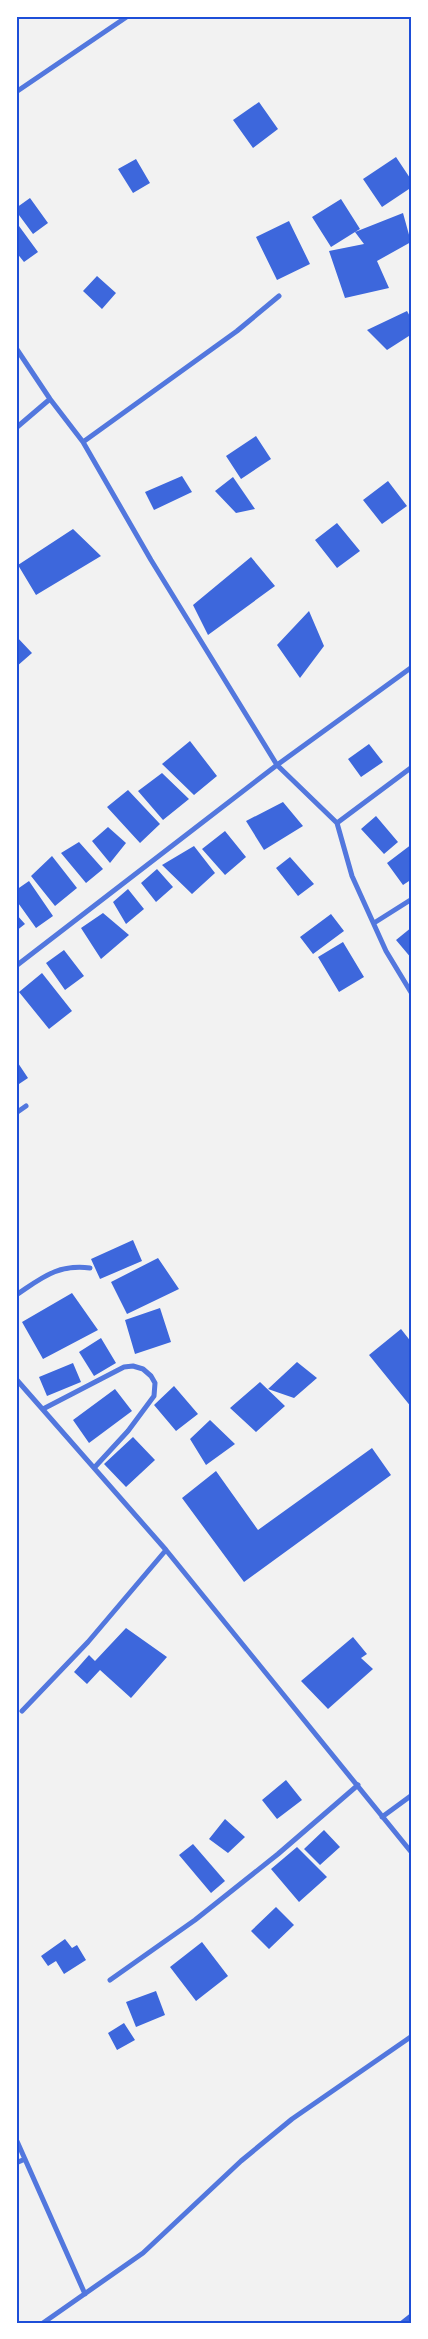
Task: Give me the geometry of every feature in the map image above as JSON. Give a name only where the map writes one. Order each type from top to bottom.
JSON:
[{"type":"street","points":[[16,92],[128,16]]},
{"type":"street","points":[[83,442],[237,331],[279,296]]},
{"type":"street","points":[[16,348],[83,442],[151,560],[276,766],[337,823],[352,876],[386,951],[412,994]]},
{"type":"street","points":[[16,428],[50,398]]},
{"type":"street","points":[[16,966],[276,766],[412,667]]},
{"type":"street","points":[[337,823],[412,767]]},
{"type":"street","points":[[374,923],[412,899]]},
{"type":"street","points":[[16,1114],[26,1106]]},
{"type":"street","points":[[16,1295],[49,1273],[62,1268],[90,1268]]},
{"type":"street","points":[[42,1409],[124,1367],[133,1366],[143,1369],[151,1376],[155,1383],[154,1396],[128,1432],[94,1468]]},
{"type":"street","points":[[16,1379],[166,1550],[253,1660],[358,1785],[412,1853]]},
{"type":"street","points":[[22,1711],[88,1642],[166,1550]]},
{"type":"street","points":[[110,1980],[202,1914],[278,1854],[358,1785]]},
{"type":"street","points":[[382,1816],[412,1795]]},
{"type":"street","points":[[44,2323],[144,2253],[241,2160],[292,2119],[412,2036]]},
{"type":"street","points":[[16,2139],[85,2294]]},
{"type":"street","points":[[16,2163],[25,2159]]},
{"type":"building","points":[[259,102],[278,129],[253,148],[233,120]]},
{"type":"building","points":[[396,157],[412,181],[412,187],[382,207],[363,179]]},
{"type":"building","points":[[136,159],[150,183],[133,193],[118,169]]},
{"type":"building","points":[[30,198],[48,223],[33,234],[16,211],[16,208]]},
{"type":"building","points":[[341,199],[360,229],[331,247],[312,217]]},
{"type":"building","points":[[403,213],[411,242],[377,261],[389,288],[345,298],[329,251],[364,244],[355,232]]},
{"type":"building","points":[[289,221],[310,264],[277,280],[256,237]]},
{"type":"building","points":[[19,226],[38,252],[24,262],[16,252],[16,227]]},
{"type":"building","points":[[97,276],[116,293],[102,309],[83,291]]},
{"type":"building","points":[[407,311],[412,320],[412,334],[387,350],[367,330]]},
{"type":"building","points":[[256,436],[271,459],[241,479],[226,456]]},
{"type":"building","points":[[182,476],[192,492],[154,510],[145,492]]},
{"type":"building","points":[[233,477],[255,509],[236,513],[215,491]]},
{"type":"building","points":[[388,481],[407,506],[382,524],[363,500]]},
{"type":"building","points":[[337,523],[360,551],[337,568],[315,540]]},
{"type":"building","points":[[73,529],[101,556],[36,595],[18,565]]},
{"type":"building","points":[[251,557],[275,586],[208,635],[193,605]]},
{"type":"building","points":[[309,611],[324,646],[300,678],[277,645]]},
{"type":"building","points":[[16,636],[32,653],[16,667]]},
{"type":"building","points":[[190,741],[217,776],[194,795],[162,764]]},
{"type":"building","points":[[369,744],[383,762],[361,777],[348,759]]},
{"type":"building","points":[[162,773],[189,799],[163,820],[138,791]]},
{"type":"building","points":[[128,790],[160,824],[140,843],[107,807]]},
{"type":"building","points":[[283,802],[303,826],[264,850],[246,821]]},
{"type":"building","points":[[376,816],[398,842],[384,854],[361,829]]},
{"type":"building","points":[[108,827],[126,843],[110,863],[92,841]]},
{"type":"building","points":[[225,831],[246,857],[225,875],[202,849]]},
{"type":"building","points":[[79,842],[103,869],[86,883],[61,853]]},
{"type":"building","points":[[412,844],[412,879],[403,885],[387,863]]},
{"type":"building","points":[[194,846],[215,873],[192,894],[162,865]]},
{"type":"building","points":[[52,856],[77,888],[55,906],[31,876]]},
{"type":"building","points":[[290,857],[314,884],[298,896],[276,868]]},
{"type":"building","points":[[157,869],[173,887],[156,902],[141,883]]},
{"type":"building","points":[[29,881],[53,916],[36,928],[16,900],[16,890]]},
{"type":"building","points":[[128,889],[144,909],[126,924],[113,902]]},
{"type":"building","points":[[103,913],[129,935],[101,959],[81,928]]},
{"type":"building","points":[[16,914],[25,924],[16,931]]},
{"type":"building","points":[[331,914],[344,931],[313,954],[300,937]]},
{"type":"building","points":[[412,927],[412,959],[396,940]]},
{"type":"building","points":[[343,942],[364,977],[339,992],[318,957]]},
{"type":"building","points":[[64,950],[84,976],[65,990],[46,963]]},
{"type":"building","points":[[42,973],[72,1011],[49,1029],[19,992]]},
{"type":"building","points":[[16,1060],[28,1078],[16,1086]]},
{"type":"building","points":[[133,1240],[142,1261],[100,1279],[91,1259]]},
{"type":"building","points":[[158,1258],[179,1289],[127,1314],[111,1282]]},
{"type":"building","points":[[72,1293],[98,1330],[43,1359],[22,1322]]},
{"type":"building","points":[[160,1308],[171,1342],[135,1354],[125,1320]]},
{"type":"building","points":[[401,1329],[412,1343],[412,1408],[369,1355]]},
{"type":"building","points":[[101,1338],[116,1363],[94,1376],[79,1352]]},
{"type":"building","points":[[297,1362],[317,1378],[294,1398],[268,1389]]},
{"type":"building","points":[[73,1363],[81,1382],[47,1396],[39,1377]]},
{"type":"building","points":[[260,1382],[285,1406],[256,1432],[230,1408]]},
{"type":"building","points":[[174,1386],[198,1414],[176,1431],[154,1405]]},
{"type":"building","points":[[115,1389],[132,1411],[89,1443],[73,1420]]},
{"type":"building","points":[[210,1420],[235,1444],[206,1465],[190,1439]]},
{"type":"building","points":[[133,1437],[155,1460],[126,1487],[104,1464]]},
{"type":"building","points":[[372,1448],[391,1475],[244,1582],[182,1498],[216,1471],[258,1530]]},
{"type":"building","points":[[126,1628],[167,1657],[131,1698],[100,1670],[87,1684],[74,1672],[89,1655],[95,1661]]},
{"type":"building","points":[[353,1637],[367,1654],[361,1658],[373,1669],[328,1709],[301,1681]]},
{"type":"building","points":[[286,1780],[302,1800],[277,1819],[262,1800]]},
{"type":"building","points":[[225,1819],[245,1837],[228,1853],[209,1839]]},
{"type":"building","points":[[324,1830],[340,1847],[320,1865],[304,1849]]},
{"type":"building","points":[[193,1844],[225,1881],[211,1893],[179,1855]]},
{"type":"building","points":[[297,1847],[327,1877],[299,1902],[271,1869]]},
{"type":"building","points":[[276,1907],[294,1925],[269,1949],[251,1931]]},
{"type":"building","points":[[65,1939],[72,1948],[77,1945],[86,1960],[64,1974],[56,1961],[48,1966],[41,1956]]},
{"type":"building","points":[[202,1942],[228,1976],[196,2001],[170,1967]]},
{"type":"building","points":[[156,1991],[165,2015],[136,2027],[126,2002]]},
{"type":"building","points":[[124,2023],[135,2040],[117,2050],[108,2033]]},
{"type":"building","points":[[412,2312],[412,2323],[398,2323]]}]
